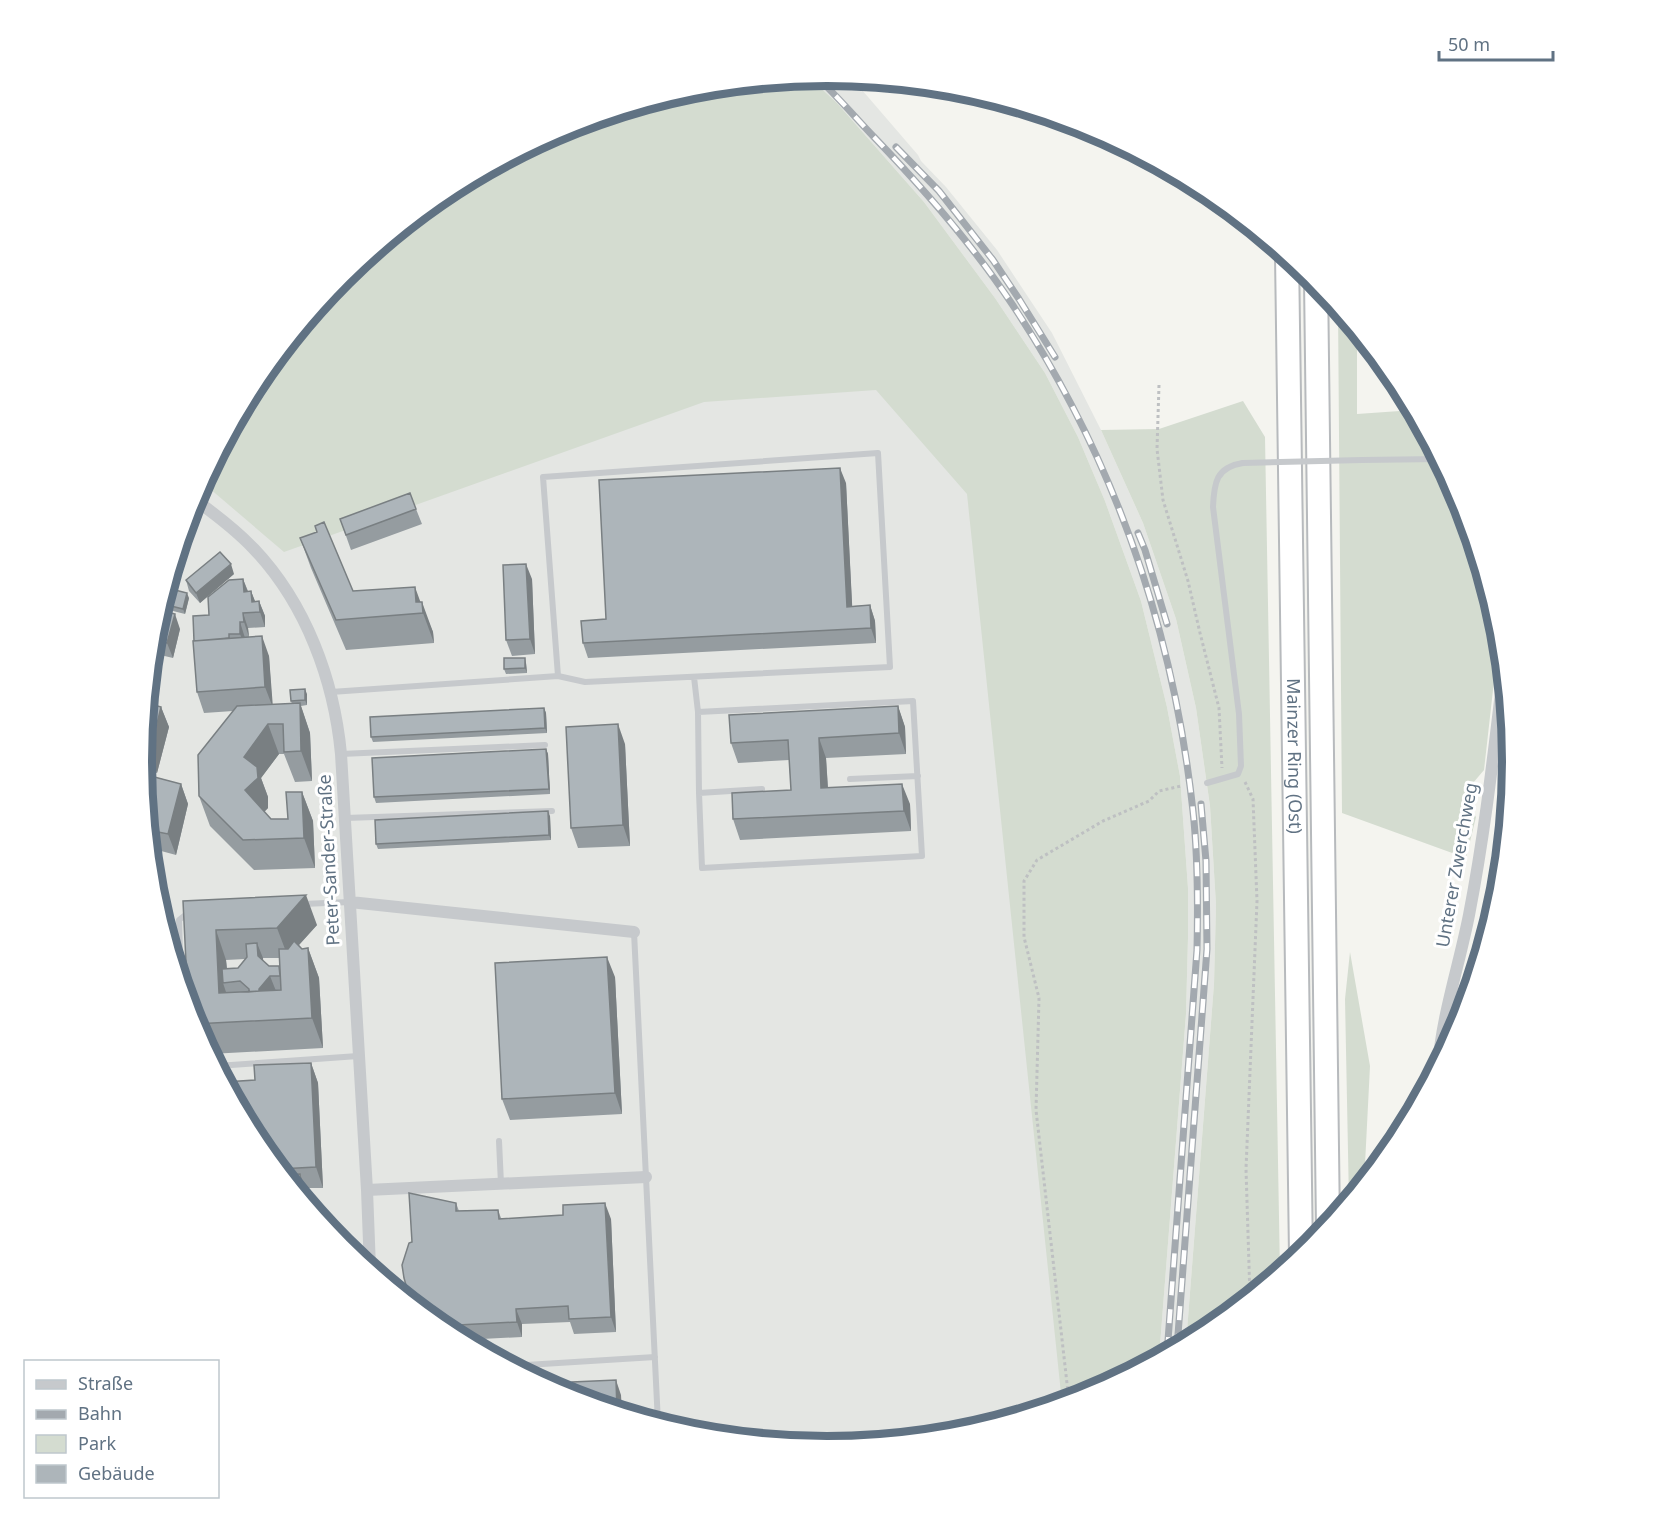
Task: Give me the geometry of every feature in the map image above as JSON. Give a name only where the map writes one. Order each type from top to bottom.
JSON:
[{"type":"highway","name":"Mainzer Ring (Ost)","points":[[1287,266],[1301,1243]]},
{"type":"highway","name":"Mainzer Ring (Ost)","points":[[1316,295],[1328,1214]]},
{"type":"street","name":"Peter-Sander-Straße","points":[[202,505],[254,549],[276,577],[314,641],[331,692],[341,754],[370,1257]]},
{"type":"street","name":"Unterer Zwerchweg","points":[[1441,1043],[1469,915],[1489,791],[1500,700]]},
{"type":"street","points":[[350,902],[634,932]]},
{"type":"street","points":[[367,1190],[646,1177]]},
{"type":"lane","points":[[331,692],[558,676],[585,682],[890,667],[878,453],[543,477],[558,676]]},
{"type":"lane","points":[[1207,783],[1238,774],[1241,766],[1239,714],[1213,507],[1215,482],[1220,473],[1234,464],[1243,463],[1432,459]]},
{"type":"lane","points":[[694,677],[698,712],[702,868],[922,856],[914,701],[698,712]]},
{"type":"lane","points":[[341,754],[545,745]]},
{"type":"lane","points":[[850,779],[918,776]]},
{"type":"lane","points":[[699,793],[762,789]]},
{"type":"lane","points":[[345,818],[552,811]]},
{"type":"lane","points":[[291,905],[350,902]]},
{"type":"lane","points":[[181,954],[179,920],[192,910]]},
{"type":"lane","points":[[634,932],[658,1414]]},
{"type":"lane","points":[[225,1065],[358,1056]]},
{"type":"lane","points":[[499,1141],[501,1184]]},
{"type":"lane","points":[[525,1365],[655,1357]]},
{"type":"path","points":[[1159,385],[1157,449],[1163,500],[1188,581],[1219,708],[1223,777]]},
{"type":"path","points":[[1238,774],[1248,785],[1253,798],[1257,901],[1246,1169],[1250,1288]]},
{"type":"path","points":[[1068,1392],[1036,1110],[1039,998],[1024,937],[1024,881],[1037,860],[1103,821],[1149,801],[1159,791],[1181,786]]},
{"type":"shaded area","points":[[819,86],[859,87],[997,250],[1052,333],[1101,430],[1143,523],[1176,619],[1196,708],[1210,806],[1216,905],[1214,984],[1187,1333],[1160,1349],[1186,1014],[1188,888],[1180,776],[1167,707],[1141,601],[1105,501],[1078,437],[1045,373],[995,298],[924,202],[837,103]]},
{"type":"shaded area","points":[[575,135],[1014,460],[1089,1384],[1045,1401],[1002,1413],[959,1424],[916,1431],[828,1436],[739,1431],[696,1424],[610,1401],[529,1367],[452,1323],[382,1269],[350,1239],[292,1172],[266,1136],[242,1099],[203,1020],[175,936],[165,893],[153,805],[152,761],[153,717],[165,629],[175,586],[203,502],[242,423],[266,386],[292,350],[350,283],[416,225],[452,199],[490,176],[529,155]]},
{"type":"green space","points":[[819,86],[837,103],[924,202],[995,298],[1045,373],[1078,437],[1105,501],[1141,601],[1167,707],[1180,776],[1188,888],[1186,1014],[1160,1349],[1126,1367],[1061,1395],[967,494],[876,390],[704,402],[284,552],[209,488],[242,423],[292,350],[350,283],[382,253],[452,199],[490,176],[529,155],[610,121],[696,98],[739,91]]},
{"type":"green space","points":[[1338,320],[1357,343],[1357,414],[1405,411],[1452,502],[1480,586],[1496,665],[1484,770],[1473,783],[1469,806],[1476,817],[1466,858],[1342,813]]},
{"type":"green space","points":[[1243,401],[1265,437],[1280,1263],[1239,1297],[1187,1333],[1214,984],[1216,905],[1210,806],[1196,708],[1176,619],[1143,523],[1101,430],[1159,429]]},
{"type":"green space","points":[[1350,952],[1370,1066],[1365,1170],[1349,1189],[1345,999]]},
{"type":"building","points":[[840,468],[847,607],[870,605],[871,628],[583,643],[581,621],[606,619],[599,480]]},
{"type":"building","points":[[410,493],[416,509],[346,535],[340,519]]},
{"type":"building","points":[[324,522],[353,591],[415,587],[416,602],[422,602],[423,613],[336,620],[300,538],[317,532],[315,526]]},
{"type":"building","points":[[220,552],[231,564],[196,593],[186,580]]},
{"type":"building","points":[[526,564],[530,639],[506,640],[503,565]]},
{"type":"building","points":[[243,579],[244,592],[251,591],[252,602],[259,601],[260,612],[243,613],[244,622],[240,622],[240,634],[229,634],[229,638],[194,641],[193,616],[209,615],[208,597],[229,580]]},
{"type":"building","points":[[175,590],[187,593],[183,609],[171,606]]},
{"type":"building","points":[[169,612],[175,614],[167,643],[163,642]]},
{"type":"building","points":[[262,636],[265,687],[197,692],[193,641]]},
{"type":"building","points":[[504,658],[525,658],[525,668],[504,669]]},
{"type":"building","points":[[305,689],[305,700],[291,701],[290,690]]},
{"type":"building","points":[[300,703],[301,751],[284,752],[283,724],[268,724],[244,757],[257,767],[258,778],[245,790],[271,819],[288,819],[286,792],[302,792],[304,838],[243,840],[199,796],[198,755],[237,706]]},
{"type":"building","points":[[154,705],[161,707],[152,743]]},
{"type":"building","points":[[898,706],[899,733],[819,738],[821,788],[902,784],[904,811],[733,819],[732,793],[791,790],[788,740],[731,743],[729,715]]},
{"type":"building","points":[[544,708],[545,728],[371,737],[370,717]]},
{"type":"building","points":[[618,724],[623,825],[571,828],[566,727]]},
{"type":"building","points":[[546,749],[549,789],[374,797],[372,758]]},
{"type":"building","points":[[152,776],[181,784],[168,834],[156,832]]},
{"type":"building","points":[[548,811],[549,835],[376,844],[375,820]]},
{"type":"building","points":[[306,895],[277,928],[216,930],[219,993],[281,990],[279,949],[288,949],[294,941],[302,949],[308,948],[312,1018],[205,1023],[187,973],[183,901]]},
{"type":"building","points":[[257,943],[258,956],[269,966],[279,966],[280,976],[270,976],[259,991],[249,992],[249,989],[240,981],[223,983],[222,969],[238,968],[247,957],[246,944]]},
{"type":"building","points":[[607,957],[615,1093],[502,1099],[495,963]]},
{"type":"building","points":[[311,1063],[316,1167],[289,1168],[242,1099],[233,1081],[255,1080],[254,1065]]},
{"type":"building","points":[[294,1174],[300,1174],[300,1182]]},
{"type":"building","points":[[409,1193],[456,1203],[456,1211],[498,1210],[499,1219],[563,1215],[563,1205],[605,1203],[611,1317],[569,1319],[568,1306],[516,1309],[517,1322],[456,1325],[407,1290],[402,1265],[409,1243],[412,1242]]},
{"type":"building","points":[[616,1380],[617,1403],[572,1386],[572,1382]]},
{"type":"railway","points":[[826,86],[929,197],[981,260],[1012,304],[1048,362],[1109,484],[1154,611],[1171,676],[1184,743],[1193,811],[1197,880],[1197,950],[1168,1344]]},
{"type":"railway","points":[[896,147],[939,191],[993,260],[1055,357]]},
{"type":"railway","points":[[1138,533],[1167,624]]},
{"type":"railway","points":[[1178,1338],[1207,949],[1206,861],[1201,804]]}]
